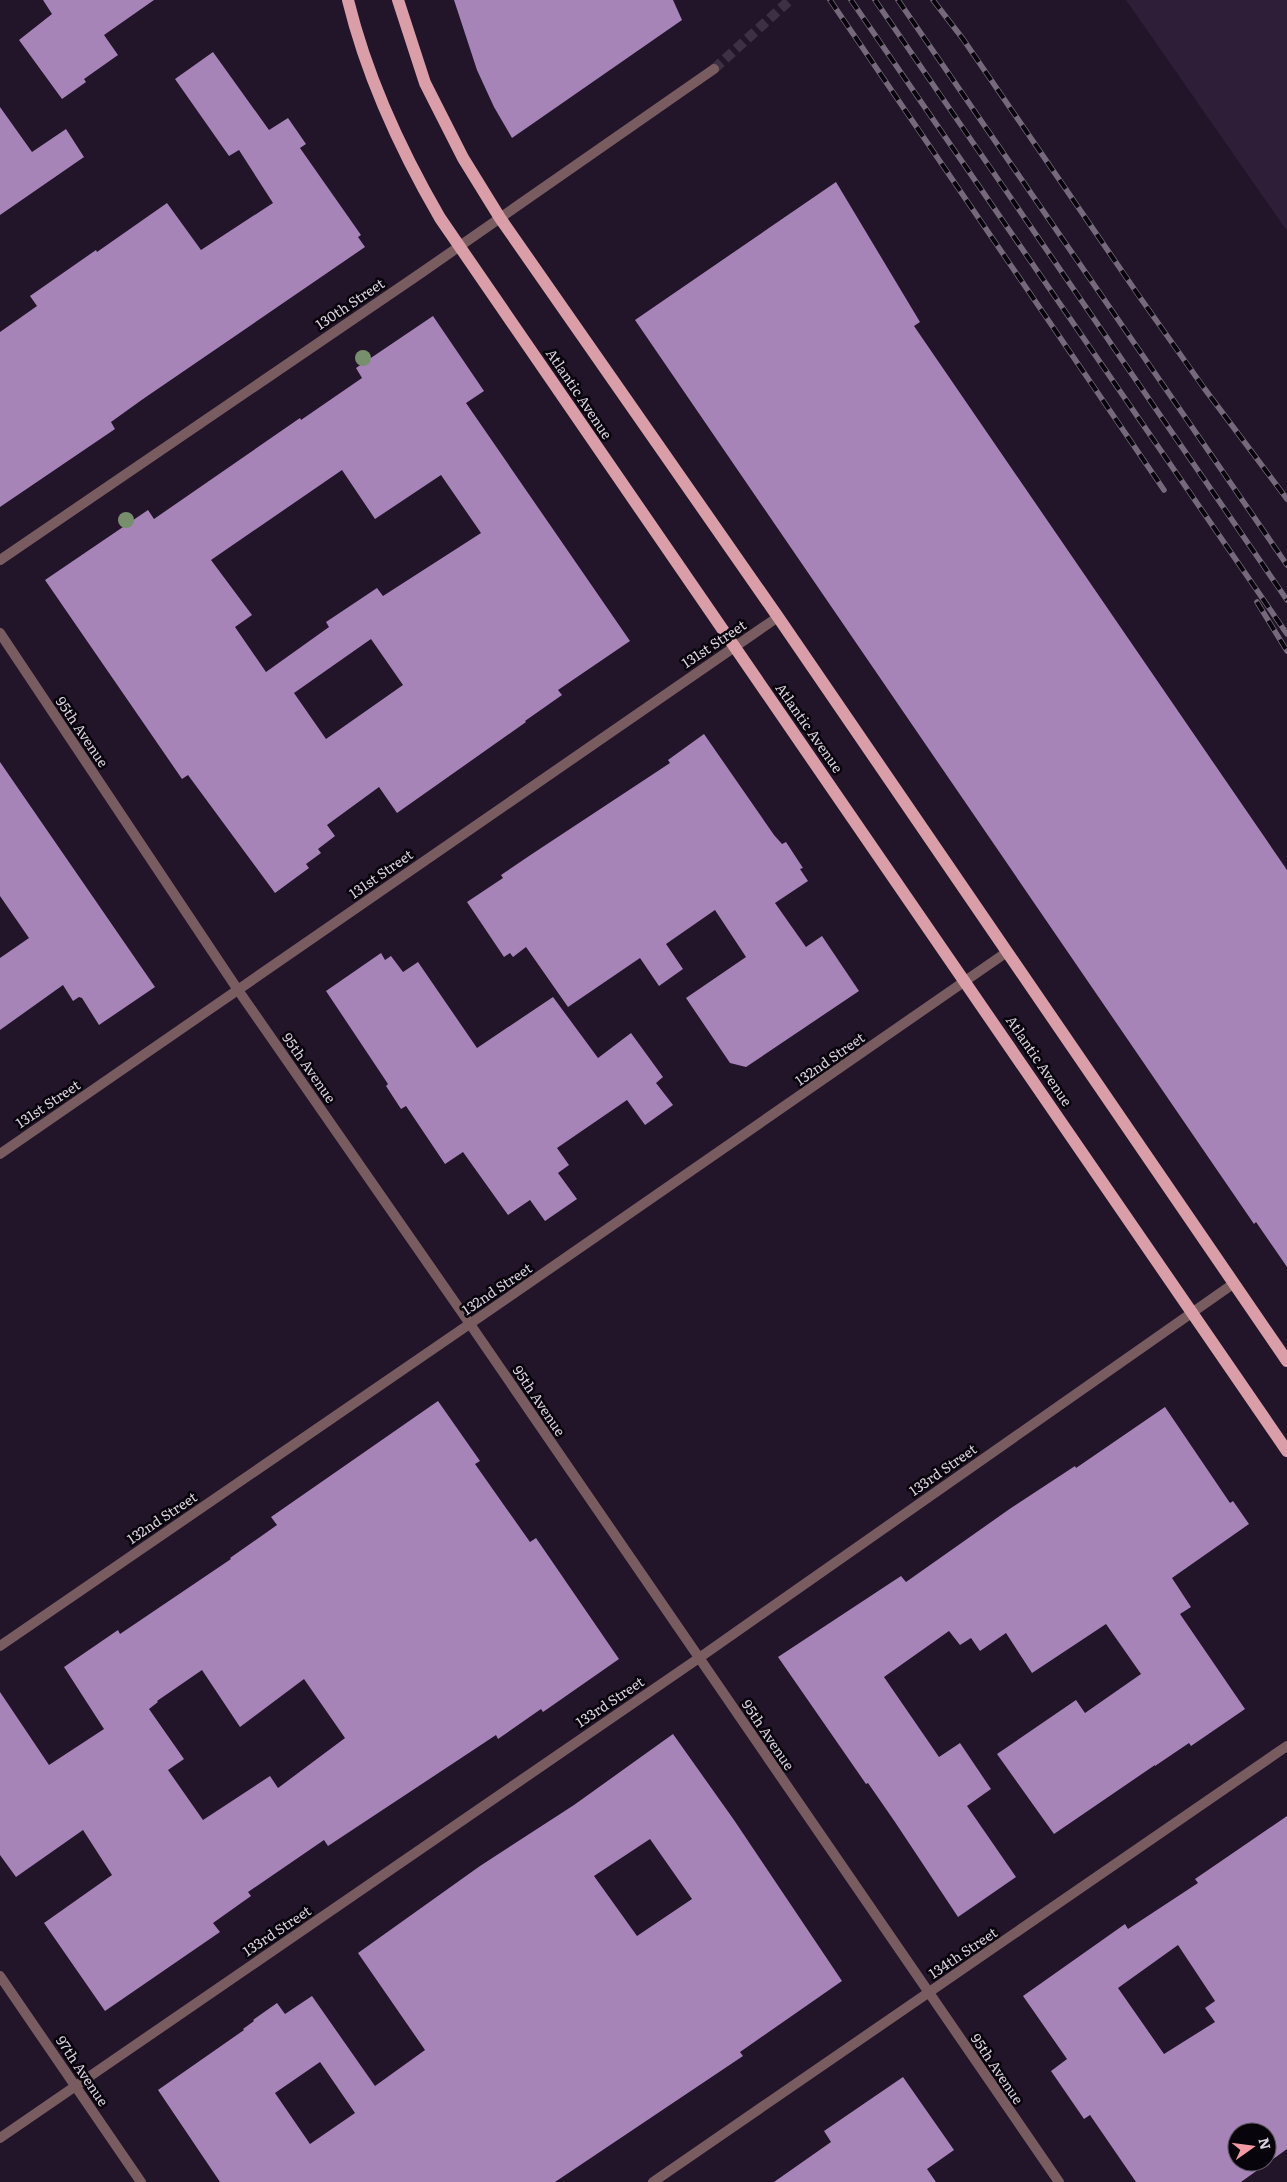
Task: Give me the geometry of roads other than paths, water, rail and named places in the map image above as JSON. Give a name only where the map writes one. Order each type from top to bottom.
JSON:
[{"type":"main road","name":"Atlantic Avenue","points":[[348,0],[387,118],[425,192],[460,246],[1287,1451]]},
{"type":"main road","points":[[398,0],[424,83],[463,158],[500,218],[778,617],[1287,1362]]},
{"type":"street","points":[[341,0],[352,16]]},
{"type":"street","name":"130th Street","points":[[0,560],[460,246],[714,69]]},
{"type":"street","name":"131st Street","points":[[0,1154],[778,617]]},
{"type":"street","name":"95th Avenue","points":[[0,633],[238,990],[470,1324],[1059,2182]]},
{"type":"street","name":"132nd Street","points":[[0,1646],[470,1324],[1007,952]]},
{"type":"street","name":"133rd Street","points":[[0,2138],[699,1658],[1233,1284]]},
{"type":"street","name":"134th Street","points":[[653,2182],[1287,1746]]},
{"type":"street","name":"97th Avenue","points":[[0,1976],[142,2182]]},
{"type":"tunnel","points":[[714,69],[790,0]]},
{"type":"railway","points":[[830,0],[1164,490]]},
{"type":"railway","points":[[851,0],[1287,634]]},
{"type":"railway","points":[[875,0],[1287,600]]},
{"type":"railway","points":[[898,0],[1287,565]]},
{"type":"railway","points":[[933,0],[963,39],[1204,388],[1287,499]]},
{"type":"railway","points":[[1257,602],[1287,651]]}]
